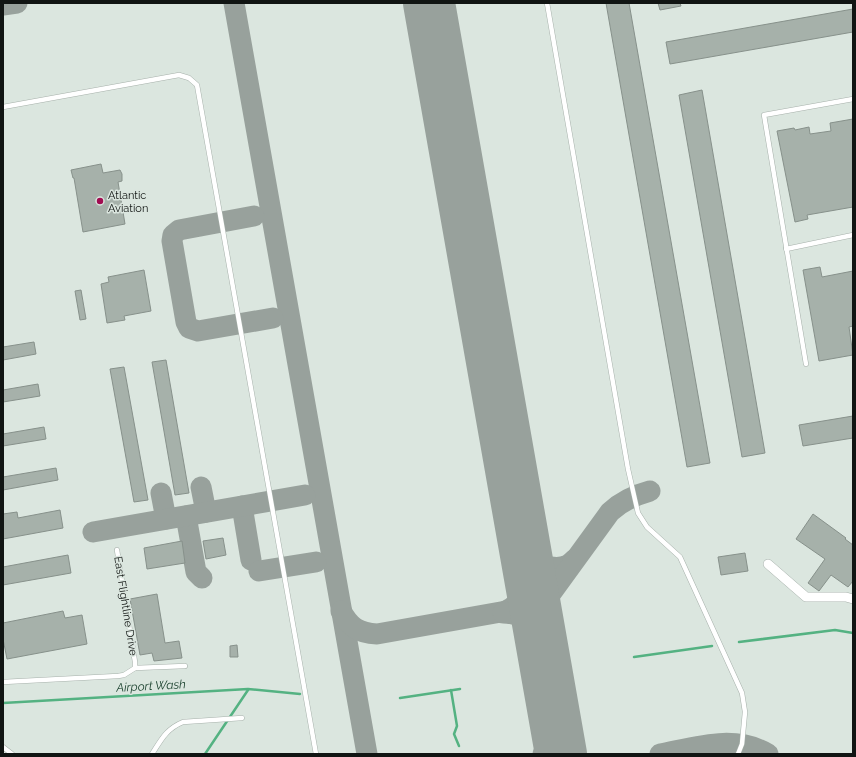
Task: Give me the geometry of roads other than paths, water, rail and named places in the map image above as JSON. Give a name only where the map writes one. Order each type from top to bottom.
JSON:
[{"type":"street","points":[[768,564],[806,597],[846,597],[853,599]]},
{"type":"lane","points":[[547,3],[628,469],[638,513],[647,527],[680,558],[742,693],[745,712],[742,744],[738,754]]},
{"type":"lane","points":[[3,106],[179,75],[189,78],[197,85],[316,754]]},
{"type":"lane","points":[[806,364],[764,115],[853,99]]},
{"type":"lane","points":[[786,249],[853,235]]},
{"type":"lane","name":"East Flightline Drive","points":[[117,550],[136,662],[135,668]]},
{"type":"lane","points":[[3,682],[118,676],[124,675],[135,668],[184,666]]},
{"type":"lane","points":[[152,754],[169,729],[183,722],[242,718]]},
{"type":"lane","points":[[3,747],[12,754]]},
{"type":"waterway","points":[[739,642],[835,630],[853,633]]},
{"type":"waterway","points":[[634,657],[712,646]]},
{"type":"waterway","name":"Airport Wash","points":[[3,703],[248,689],[300,694]]},
{"type":"waterway","points":[[400,698],[460,689]]},
{"type":"waterway","points":[[205,754],[248,690]]},
{"type":"waterway","points":[[451,690],[457,726],[454,734],[459,746]]},
{"type":"place","name":"Atlantic Aviation","points":[[100,201]]}]
